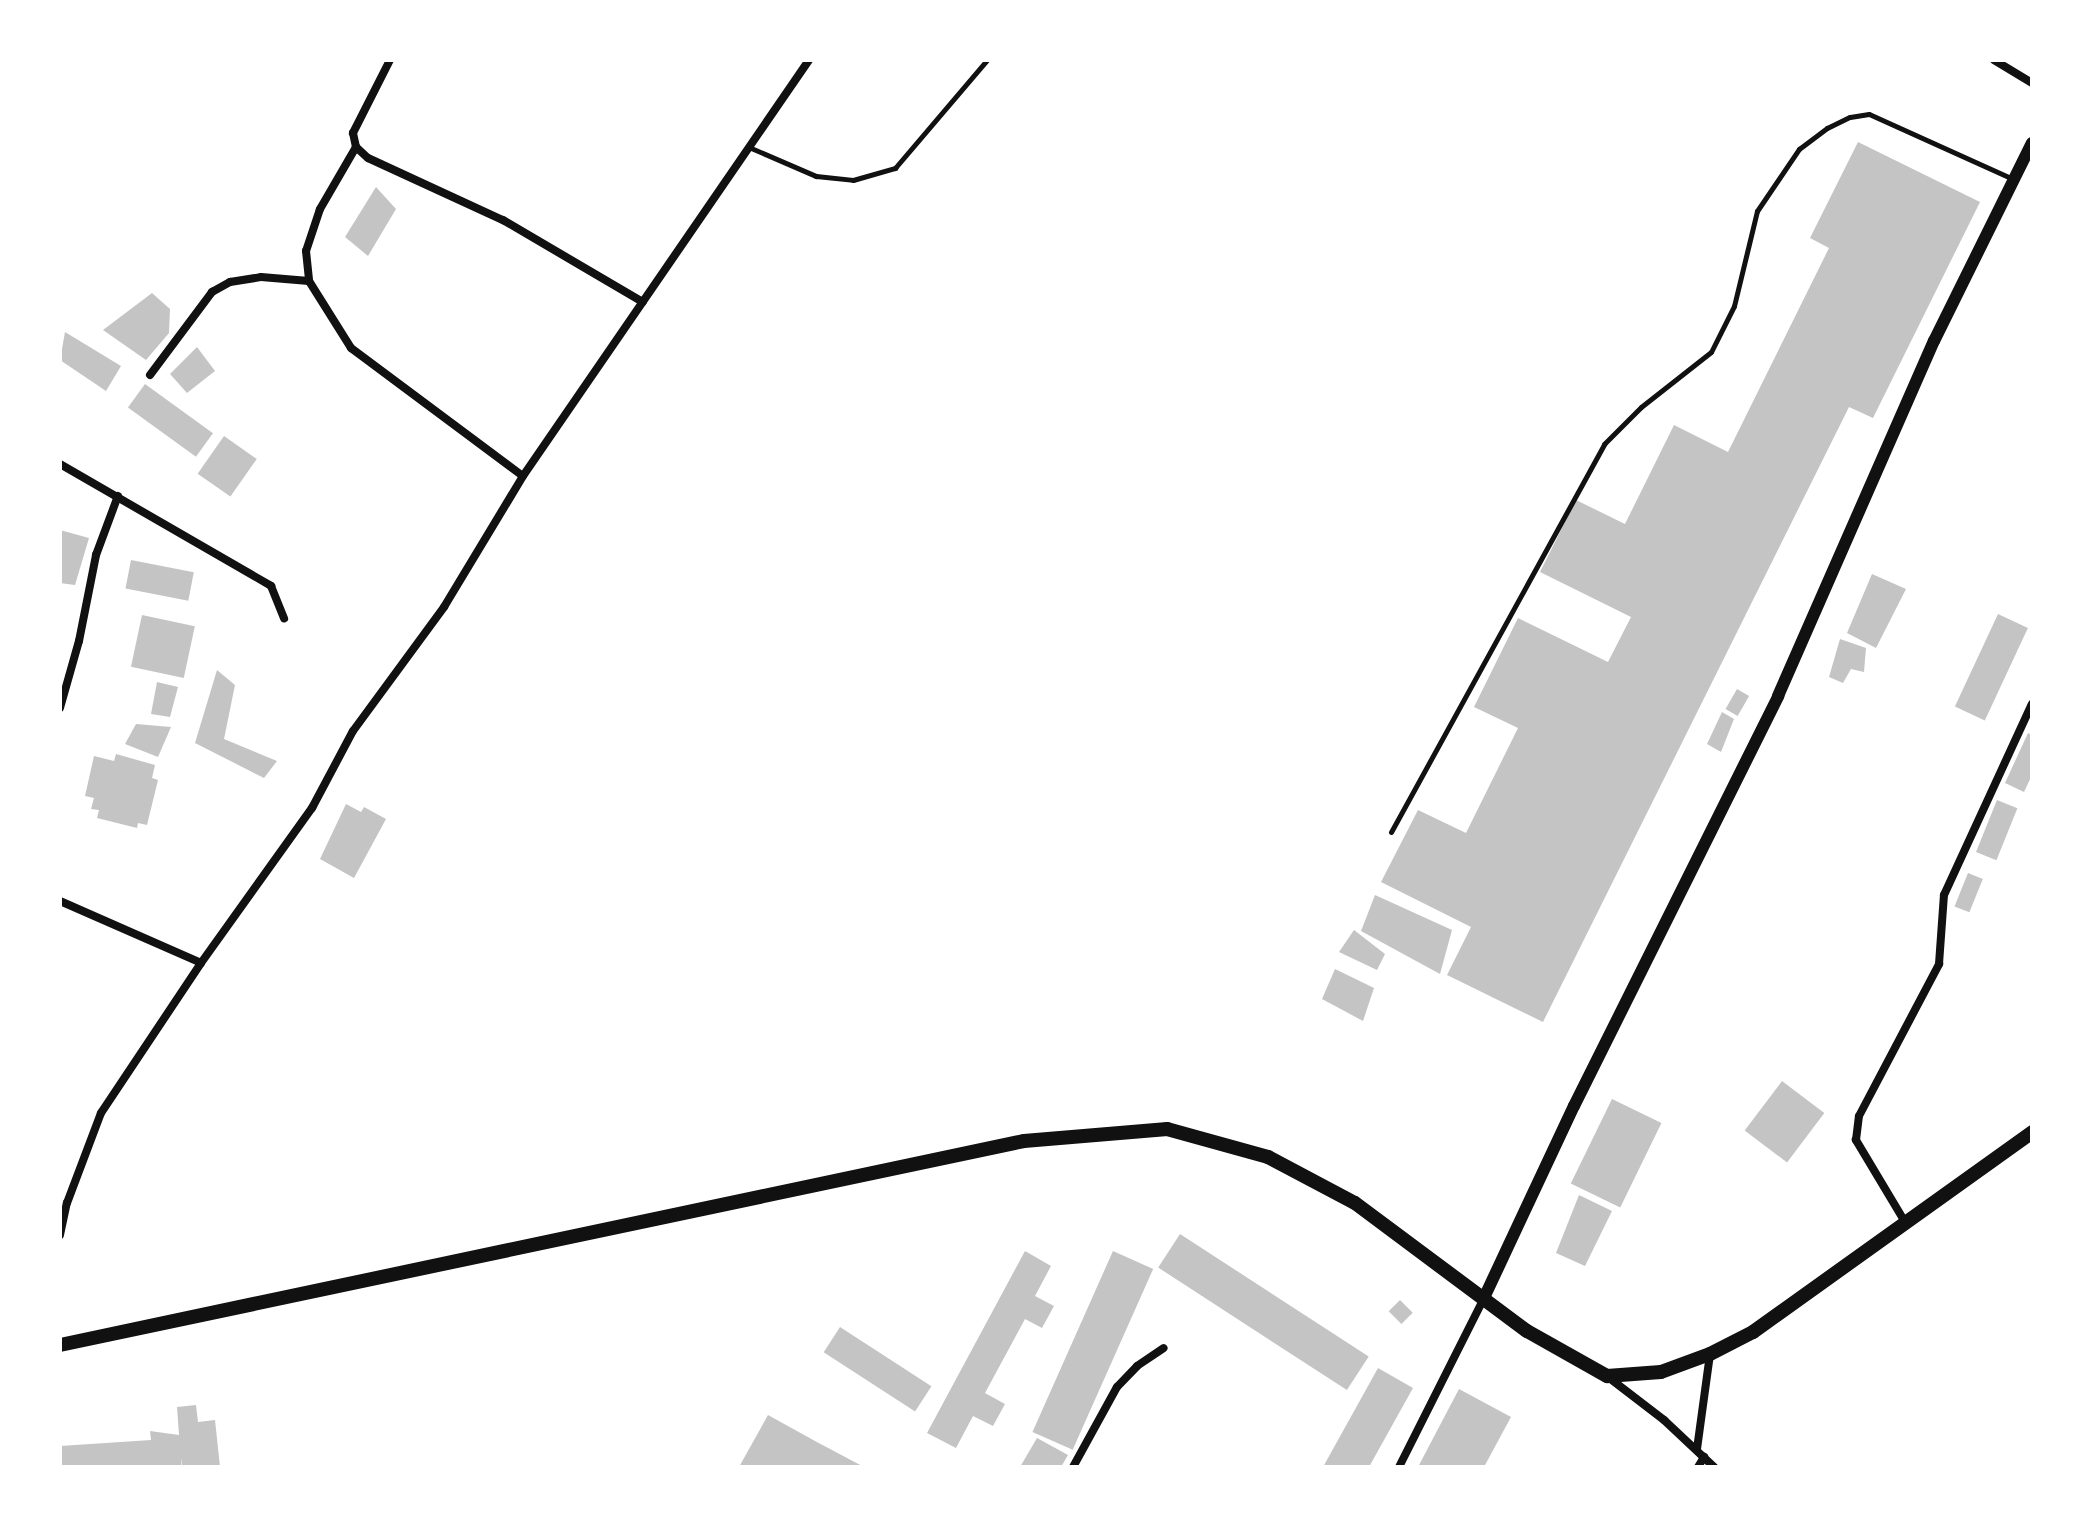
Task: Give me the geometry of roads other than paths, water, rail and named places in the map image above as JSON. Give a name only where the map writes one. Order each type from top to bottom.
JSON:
[{"type":"main road","points":[[61,1340],[993,1147],[1167,1129],[1268,1157],[1355,1203],[1527,1331],[1607,1376],[1661,1372],[1710,1354],[1753,1332],[2032,1132]]},
{"type":"street","points":[[390,60],[353,133],[356,147],[368,158],[503,220],[643,302]]},
{"type":"street","points":[[60,1235],[67,1203],[101,1113],[201,963],[312,808],[353,731],[444,607],[523,476],[809,60]]},
{"type":"street","points":[[1994,60],[2032,83]]},
{"type":"street","points":[[1399,1467],[1778,696],[1934,341],[2032,143]]},
{"type":"street","points":[[356,147],[320,209],[306,251],[309,281],[351,348],[523,476]]},
{"type":"street","points":[[150,375],[212,292],[230,282],[261,277],[309,281]]},
{"type":"street","points":[[60,464],[271,586],[284,618]]},
{"type":"street","points":[[60,708],[79,641],[96,555],[118,496]]},
{"type":"street","points":[[1905,1222],[1856,1140],[1859,1116],[1939,964],[1944,895],[2032,704]]},
{"type":"street","points":[[60,901],[201,963]]},
{"type":"street","points":[[1073,1467],[1117,1387],[1137,1366],[1164,1348]]},
{"type":"street","points":[[1697,1449],[1710,1354]]},
{"type":"street","points":[[1607,1376],[1697,1449],[1714,1467]]},
{"type":"street","points":[[1698,1467],[1704,1457]]},
{"type":"lane","points":[[751,148],[816,176],[853,180],[895,168],[987,60]]},
{"type":"lane","points":[[1391,832],[1604,444],[1641,407],[1711,352],[1734,306],[1757,211],[1799,149],[1827,128],[1850,117],[1869,114],[2013,179]]}]
